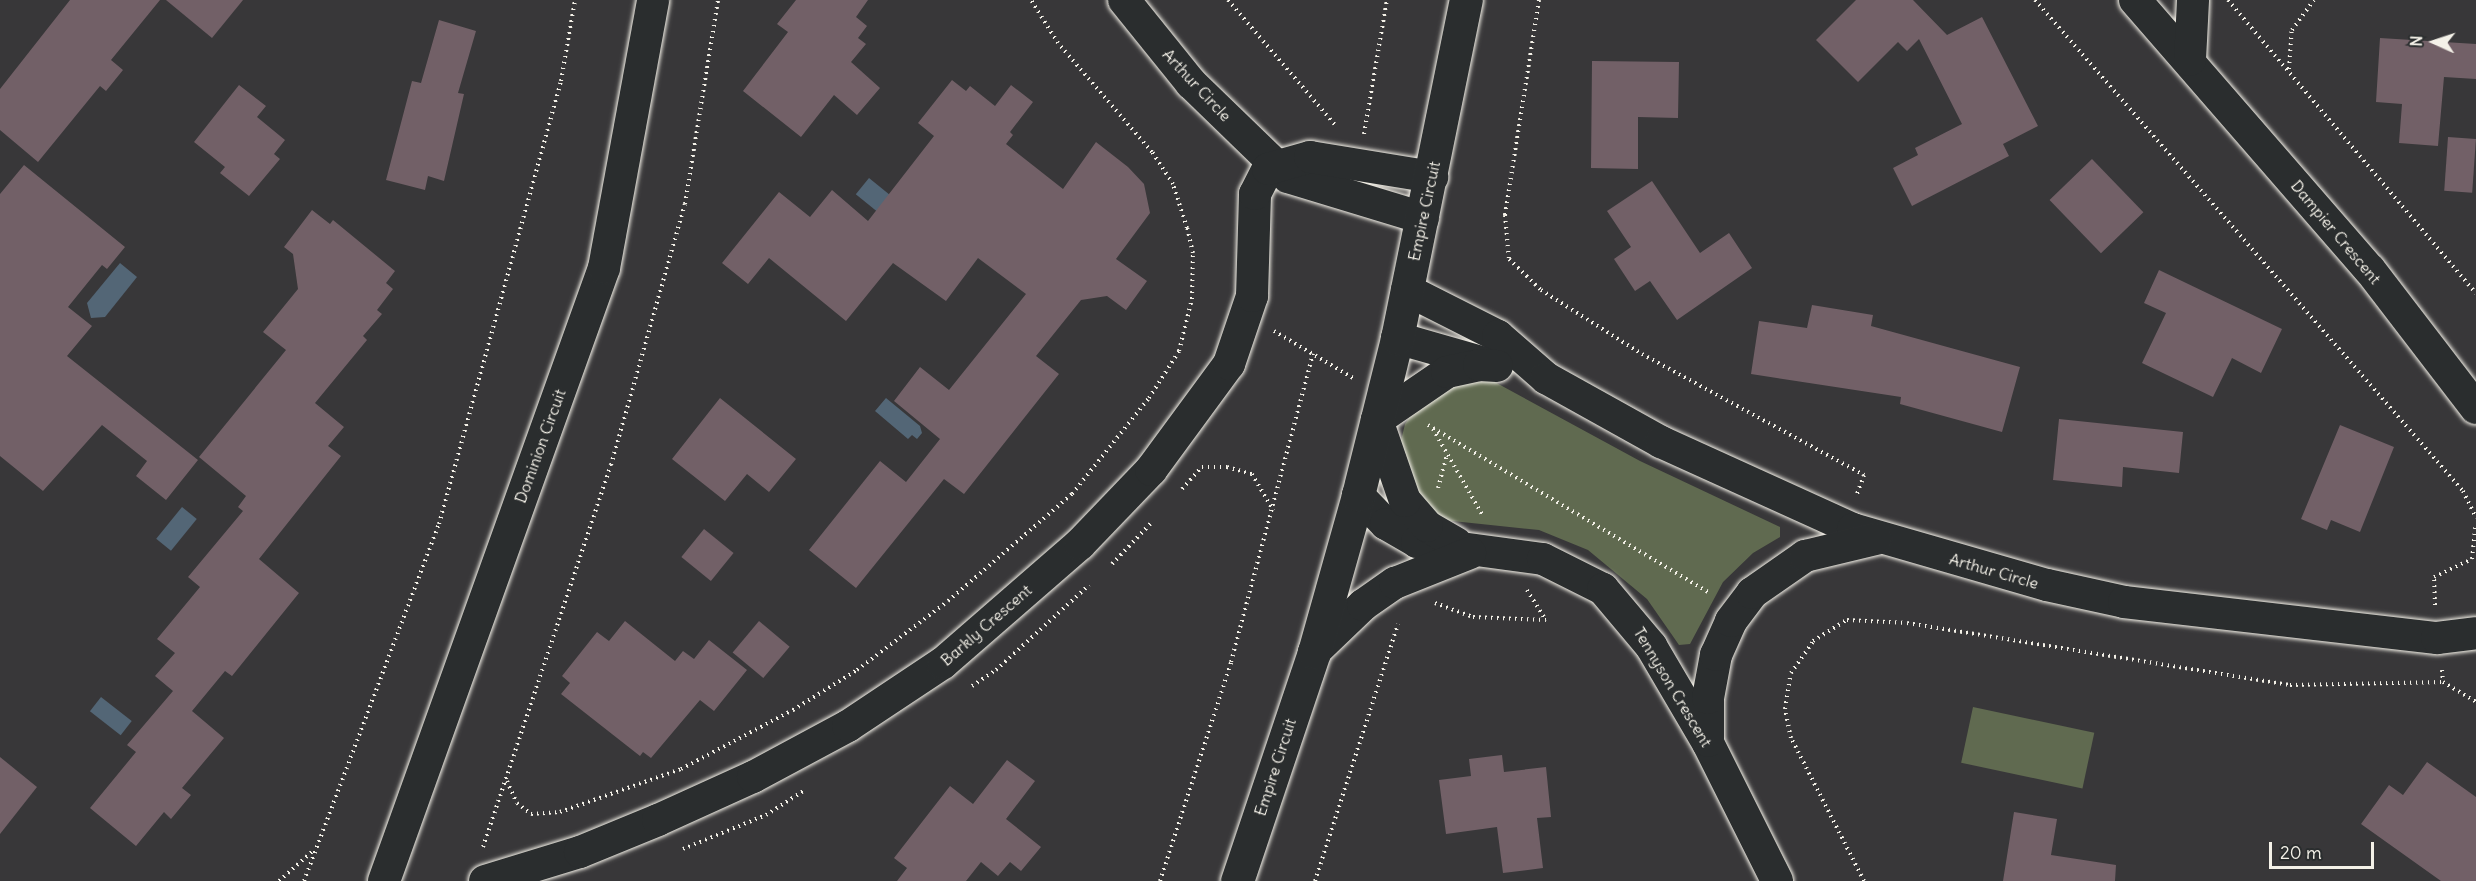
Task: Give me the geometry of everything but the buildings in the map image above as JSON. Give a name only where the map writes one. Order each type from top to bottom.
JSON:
[{"type":"street","name":"Dominion Circuit","points":[[384,881],[603,268],[653,0]]},
{"type":"street","name":"Arthur Circle","points":[[1124,0],[1176,66],[1274,166],[1310,187],[1422,218]]},
{"type":"street","name":"Empire Circuit","points":[[1237,881],[1314,652],[1385,408],[1397,338],[1432,177],[1466,0]]},
{"type":"street","name":"Dampier Crescent","points":[[2135,0],[2190,60],[2370,270],[2476,408]]},
{"type":"street","points":[[2190,60],[2193,0]]},
{"type":"street","points":[[1274,166],[1310,157],[1432,177]]},
{"type":"street","name":"Barkly Crescent","points":[[482,870],[580,852],[753,777],[848,726],[943,663],[1080,544],[1151,470],[1220,380],[1248,315],[1254,279],[1255,194],[1260,179],[1274,166]]},
{"type":"street","name":"Arthur Circle","points":[[1407,290],[1498,336],[1546,378],[1661,442],[1845,526],[2124,602],[2437,638],[2476,633]]},
{"type":"street","name":"Arthur Circle","points":[[1397,338],[1546,378]]},
{"type":"street","points":[[1385,408],[1447,372],[1479,365],[1497,366]]},
{"type":"street","name":"Tennyson Crescent","points":[[1385,408],[1400,490],[1412,510],[1445,538],[1476,551]]},
{"type":"street","name":"Tennyson Crescent","points":[[1358,495],[1406,537],[1438,547],[1543,559],[1603,589],[1651,646],[1708,743],[1777,881]]},
{"type":"street","points":[[1708,743],[1713,668],[1738,610],[1764,582],[1805,556],[1836,545],[1883,538]]},
{"type":"street","name":"Empire Circuit","points":[[1314,652],[1363,605],[1395,583],[1476,551]]},
{"type":"street","points":[[2437,638],[2476,615]]},
{"type":"street","points":[[2437,638],[2476,652]]},
{"type":"path","points":[[304,881],[439,524],[561,81],[575,0]]},
{"type":"path","points":[[482,870],[507,782],[611,465],[686,204],[718,0]]},
{"type":"path","points":[[507,782],[517,803],[531,814],[560,812],[681,769],[794,710],[857,670],[948,601],[1072,494],[1149,398],[1179,351],[1192,299],[1193,253],[1187,228],[1173,184],[1152,152],[1058,43],[1031,0]]},
{"type":"path","points":[[1228,0],[1344,135]]},
{"type":"path","points":[[1364,138],[1387,0]]},
{"type":"path","points":[[1539,0],[1505,215],[1509,259],[1541,290],[1642,354],[1864,475],[1845,526]]},
{"type":"path","points":[[2035,0],[2463,491],[2476,518]]},
{"type":"path","points":[[2228,0],[2289,69],[2476,293]]},
{"type":"path","points":[[2289,69],[2292,30],[2314,0]]},
{"type":"path","points":[[1248,315],[1313,354],[1385,408],[1738,610]]},
{"type":"path","points":[[1160,881],[1231,662],[1313,354]]},
{"type":"path","points":[[1430,601],[1473,617],[1546,620]]},
{"type":"path","points":[[1316,881],[1401,615]]},
{"type":"path","points":[[1864,881],[1791,738],[1785,709],[1791,673],[1813,641],[1848,620],[1907,623],[2290,685],[2444,682]]},
{"type":"path","points":[[279,881],[317,847]]},
{"type":"green space","points":[[1491,380],[1640,461],[1780,527],[1780,537],[1753,553],[1723,582],[1690,644],[1679,645],[1647,599],[1588,550],[1539,530],[1443,520],[1420,501],[1400,445],[1405,424],[1415,409],[1458,382]]},
{"type":"green space","points":[[1973,707],[2094,733],[2082,789],[1961,763]]},
{"type":"water","points":[[869,178],[923,221],[909,238],[856,194]]},
{"type":"water","points":[[120,263],[137,277],[105,317],[91,318],[87,303]]},
{"type":"water","points":[[886,398],[920,426],[922,433],[917,439],[912,435],[908,439],[875,411]]},
{"type":"water","points":[[182,507],[197,519],[171,551],[156,539]]},
{"type":"water","points":[[101,697],[132,721],[121,735],[90,711]]}]
